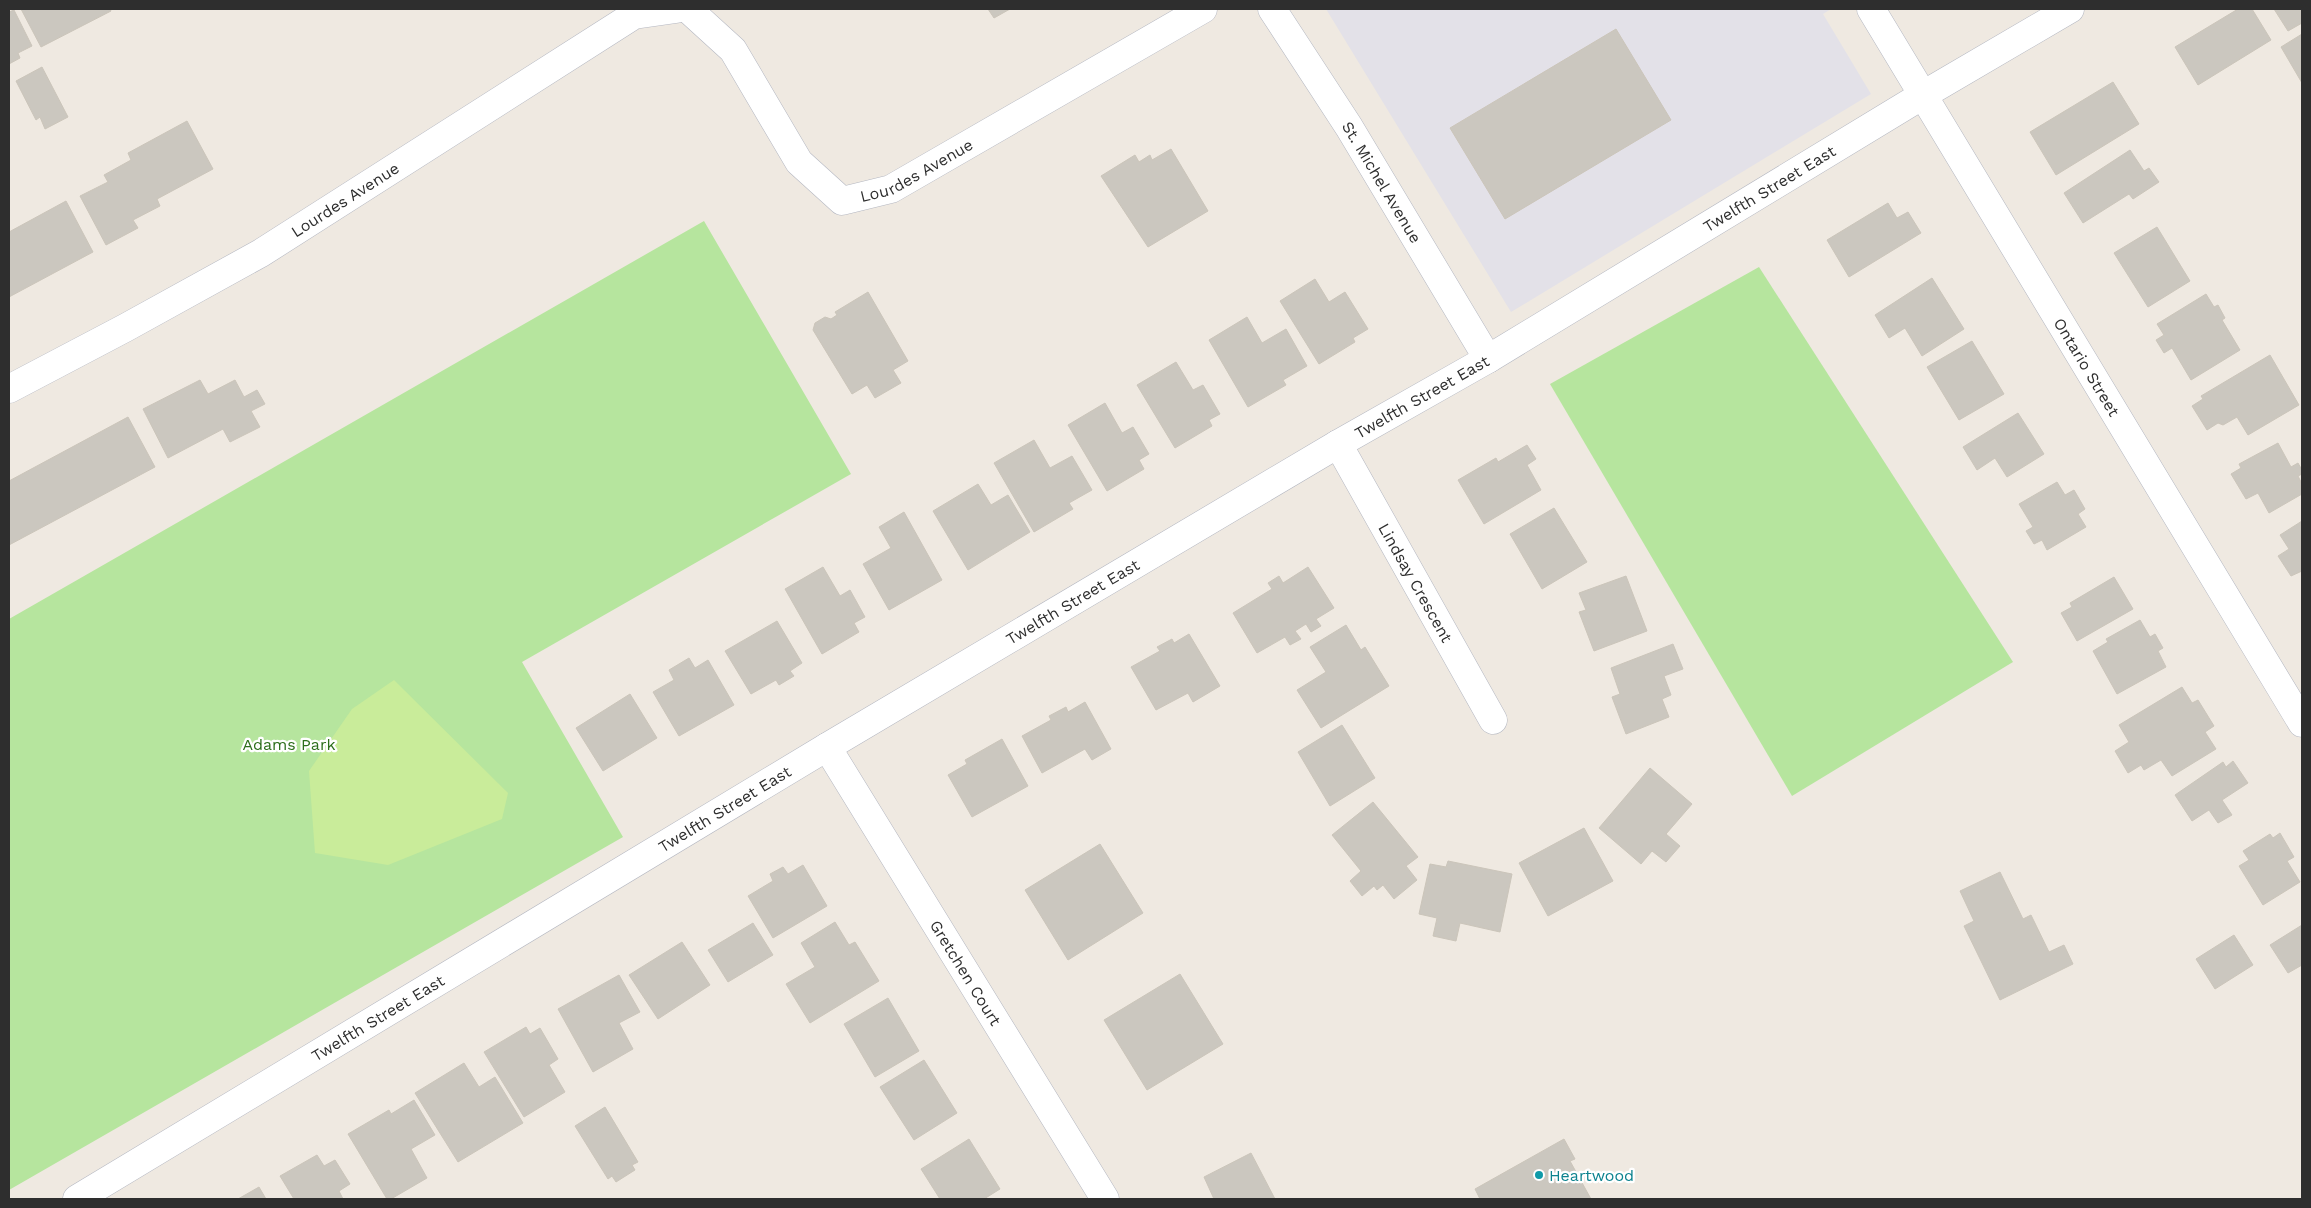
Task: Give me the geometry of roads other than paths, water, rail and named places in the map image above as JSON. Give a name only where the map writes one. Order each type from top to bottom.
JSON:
[{"type":"street","name":"Lourdes Avenue","points":[[9,389],[126,328],[261,253],[634,15],[676,9]]},
{"type":"street","name":"Lourdes Avenue","points":[[688,9],[733,50],[798,162],[842,201],[891,189],[1203,9]]},
{"type":"street","name":"St. Michel Avenue","points":[[1272,9],[1349,127],[1488,358]]},
{"type":"street","name":"Ontario Street","points":[[1871,9],[2302,723]]},
{"type":"street","name":"Twelfth Street East","points":[[77,1199],[828,746],[1338,444],[1488,358],[1923,95],[2070,9]]},
{"type":"street","name":"Lindsay Crescent","points":[[1338,444],[1493,720]]},
{"type":"street","name":"Gretchen Court","points":[[828,746],[1104,1199]]},
{"type":"place","name":"Heartwood","points":[[1539,1175]]},
{"type":"park label","name":"Adams Park","points":[[289,744]]}]
